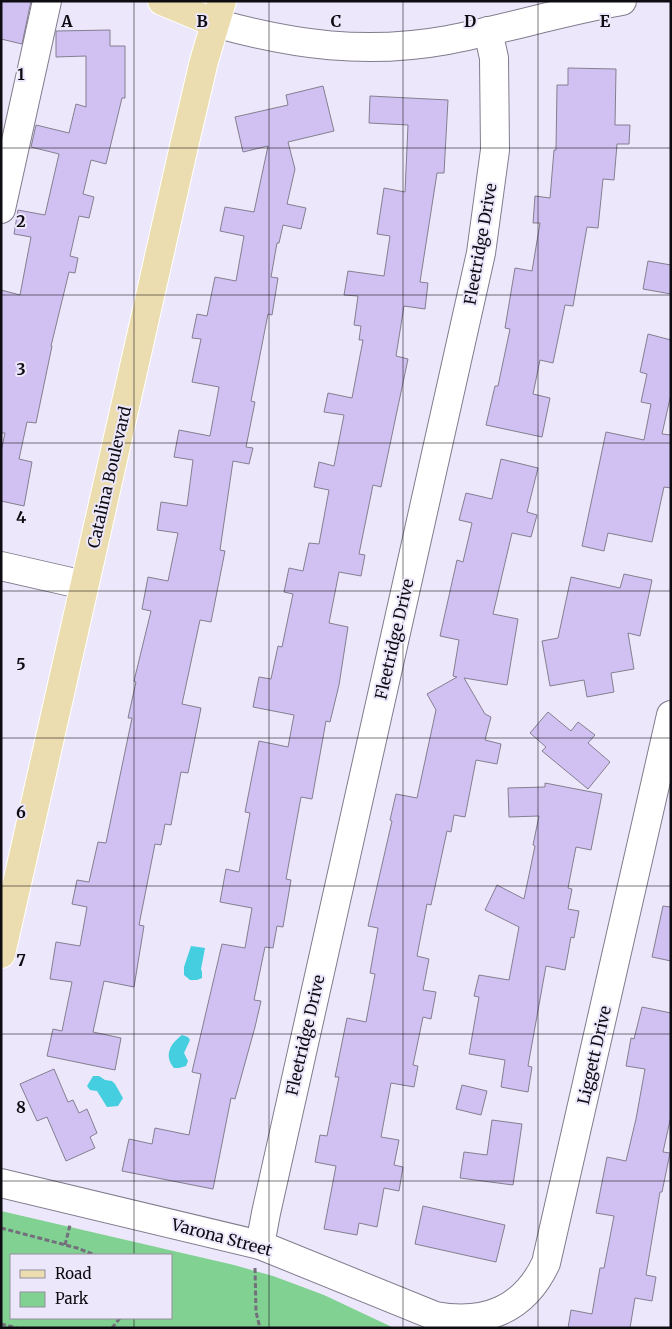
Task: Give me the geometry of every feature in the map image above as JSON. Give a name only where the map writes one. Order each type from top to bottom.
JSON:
[{"type":"main road","points":[[162,1],[218,12]]},
{"type":"main road","name":"Catalina Boulevard","points":[[1,954],[188,127],[218,12]]},
{"type":"street","points":[[1,210],[47,1]]},
{"type":"street","points":[[218,12],[283,40],[335,46],[373,46],[423,43],[488,31],[622,1]]},
{"type":"street","name":"Fleetridge Drive","points":[[258,1256],[268,1203],[481,253],[495,150],[494,58],[488,31]]},
{"type":"street","points":[[1,566],[84,585]]},
{"type":"street","name":"Liggett Drive","points":[[435,1316],[449,1319],[477,1318],[500,1312],[522,1298],[537,1281],[546,1263],[671,715]]},
{"type":"street","name":"Varona Street","points":[[1,1183],[258,1256],[435,1316]]},
{"type":"path","points":[[65,1245],[70,1225]]},
{"type":"path","points":[[1,1228],[92,1254]]},
{"type":"path","points":[[258,1256],[256,1312],[260,1328]]},
{"type":"path","points":[[1,1324],[17,1328]]},
{"type":"green space","points":[[1,1211],[234,1265],[273,1276],[324,1295],[394,1328],[1,1328]]},
{"type":"water","points":[[191,946],[205,948],[201,969],[202,978],[197,980],[190,980],[184,975],[184,967]]},
{"type":"water","points":[[182,1035],[190,1040],[184,1053],[188,1061],[186,1066],[174,1068],[169,1054],[172,1046]]},
{"type":"water","points":[[93,1076],[99,1076],[115,1084],[123,1098],[118,1106],[107,1107],[97,1091],[90,1090],[87,1086]]},
{"type":"building","points":[[1,1],[31,1],[22,44],[1,39]]},
{"type":"building","points":[[110,30],[110,46],[125,46],[125,98],[122,98],[106,164],[91,160],[83,194],[94,197],[89,218],[79,216],[70,256],[78,258],[75,273],[69,272],[51,346],[36,423],[27,422],[19,459],[32,462],[24,506],[1,501],[1,452],[5,433],[1,433],[1,290],[20,295],[31,237],[14,234],[18,210],[45,215],[59,154],[31,147],[36,125],[69,133],[76,104],[86,107],[86,56],[56,57],[56,31]]},
{"type":"building","points":[[568,68],[616,69],[615,125],[630,125],[629,144],[617,144],[614,180],[603,179],[598,228],[587,227],[573,306],[565,305],[553,363],[540,360],[533,394],[550,398],[542,437],[486,425],[495,386],[498,386],[510,329],[505,328],[515,268],[532,271],[540,223],[533,223],[535,196],[550,198],[554,150],[556,150],[557,85],[568,85]]},
{"type":"building","points":[[323,86],[334,131],[288,142],[295,169],[287,204],[306,208],[301,229],[283,225],[279,243],[277,243],[271,277],[278,278],[272,315],[268,314],[251,401],[255,402],[246,447],[253,448],[249,464],[233,461],[220,550],[225,551],[211,622],[200,620],[182,704],[201,708],[188,773],[181,772],[171,825],[165,824],[161,845],[155,844],[139,925],[144,926],[134,987],[104,981],[93,1032],[121,1038],[115,1070],[47,1056],[53,1029],[62,1031],[72,982],[50,979],[56,942],[80,946],[87,907],[72,904],[77,880],[89,882],[98,842],[106,843],[132,718],[128,718],[136,682],[134,681],[151,611],[142,609],[148,577],[168,581],[178,533],[157,530],[161,502],[187,506],[193,460],[174,457],[179,430],[210,436],[219,387],[192,382],[201,339],[192,338],[197,314],[207,316],[215,277],[236,281],[244,236],[220,231],[225,207],[254,212],[268,146],[243,152],[235,117],[288,105],[286,95]]},
{"type":"building","points":[[370,96],[448,100],[444,173],[437,173],[420,282],[428,283],[425,309],[404,306],[396,356],[408,359],[381,487],[373,485],[359,554],[365,555],[361,576],[339,572],[329,623],[348,627],[339,685],[330,722],[326,721],[312,799],[301,797],[286,879],[291,880],[283,927],[277,926],[273,948],[265,947],[254,1000],[261,1001],[235,1099],[231,1098],[213,1189],[122,1171],[129,1139],[152,1144],[155,1128],[189,1135],[201,1074],[192,1072],[222,944],[245,948],[252,908],[220,902],[226,869],[239,872],[250,813],[245,812],[259,741],[288,747],[294,715],[253,707],[259,677],[271,679],[278,646],[282,647],[293,594],[284,592],[289,568],[303,571],[309,543],[319,544],[329,490],[314,487],[319,462],[334,466],[344,415],[324,412],[328,393],[352,398],[363,340],[359,340],[361,326],[354,325],[358,296],[344,295],[348,271],[384,276],[390,236],[377,234],[384,188],[405,192],[408,125],[369,123]]},
{"type":"building","points":[[648,261],[671,265],[671,294],[643,289]]},
{"type":"building","points":[[648,334],[671,340],[671,394],[662,434],[671,435],[671,488],[664,487],[652,542],[608,533],[604,551],[582,546],[606,432],[644,440],[651,404],[641,402],[647,374],[640,372]]},
{"type":"building","points":[[501,459],[538,468],[527,512],[537,515],[531,537],[512,533],[493,614],[518,619],[507,685],[464,678],[485,714],[491,717],[485,740],[501,744],[497,764],[476,760],[465,817],[454,815],[451,832],[447,831],[431,905],[427,904],[417,956],[429,959],[423,990],[436,992],[431,1019],[423,1017],[413,1065],[418,1066],[414,1087],[391,1083],[381,1137],[399,1140],[394,1165],[403,1167],[399,1191],[384,1188],[377,1227],[359,1223],[357,1235],[324,1229],[336,1166],[315,1162],[320,1135],[327,1136],[339,1077],[335,1077],[347,1018],[366,1022],[375,974],[370,973],[378,928],[368,926],[392,821],[390,820],[396,794],[417,798],[436,710],[427,694],[457,677],[453,676],[459,640],[440,636],[457,560],[463,562],[472,523],[459,520],[466,493],[492,499]]},
{"type":"building","points":[[624,574],[652,580],[640,636],[628,633],[634,669],[611,673],[614,692],[587,697],[584,680],[550,686],[542,641],[558,638],[571,577],[620,588]]},
{"type":"building","points":[[548,712],[571,731],[578,722],[595,735],[588,743],[610,762],[588,789],[542,751],[546,747],[530,733]]},
{"type":"building","points":[[545,783],[602,794],[591,850],[576,847],[568,888],[572,889],[568,909],[579,911],[574,938],[571,937],[565,970],[546,966],[528,1066],[532,1067],[528,1092],[501,1087],[505,1060],[469,1054],[479,997],[474,996],[479,975],[509,980],[519,927],[485,910],[497,885],[524,899],[535,846],[533,845],[539,816],[509,817],[508,788],[545,787]]},
{"type":"building","points":[[663,906],[671,907],[671,961],[652,957]]},
{"type":"building","points":[[642,1007],[671,1013],[671,1116],[663,1152],[670,1153],[662,1192],[660,1192],[646,1275],[656,1277],[652,1301],[635,1298],[630,1328],[568,1328],[571,1310],[592,1314],[600,1268],[604,1268],[614,1216],[596,1213],[607,1157],[626,1161],[636,1119],[645,1069],[626,1066],[631,1038],[634,1039]]},
{"type":"building","points":[[54,1069],[68,1102],[73,1100],[79,1113],[87,1109],[97,1133],[90,1137],[95,1148],[66,1161],[47,1117],[37,1121],[20,1084]]},
{"type":"building","points":[[462,1085],[487,1091],[481,1115],[456,1109]]},
{"type":"building","points":[[492,1120],[522,1124],[513,1185],[460,1178],[464,1152],[487,1155]]},
{"type":"building","points":[[423,1206],[505,1225],[496,1262],[415,1244]]}]
